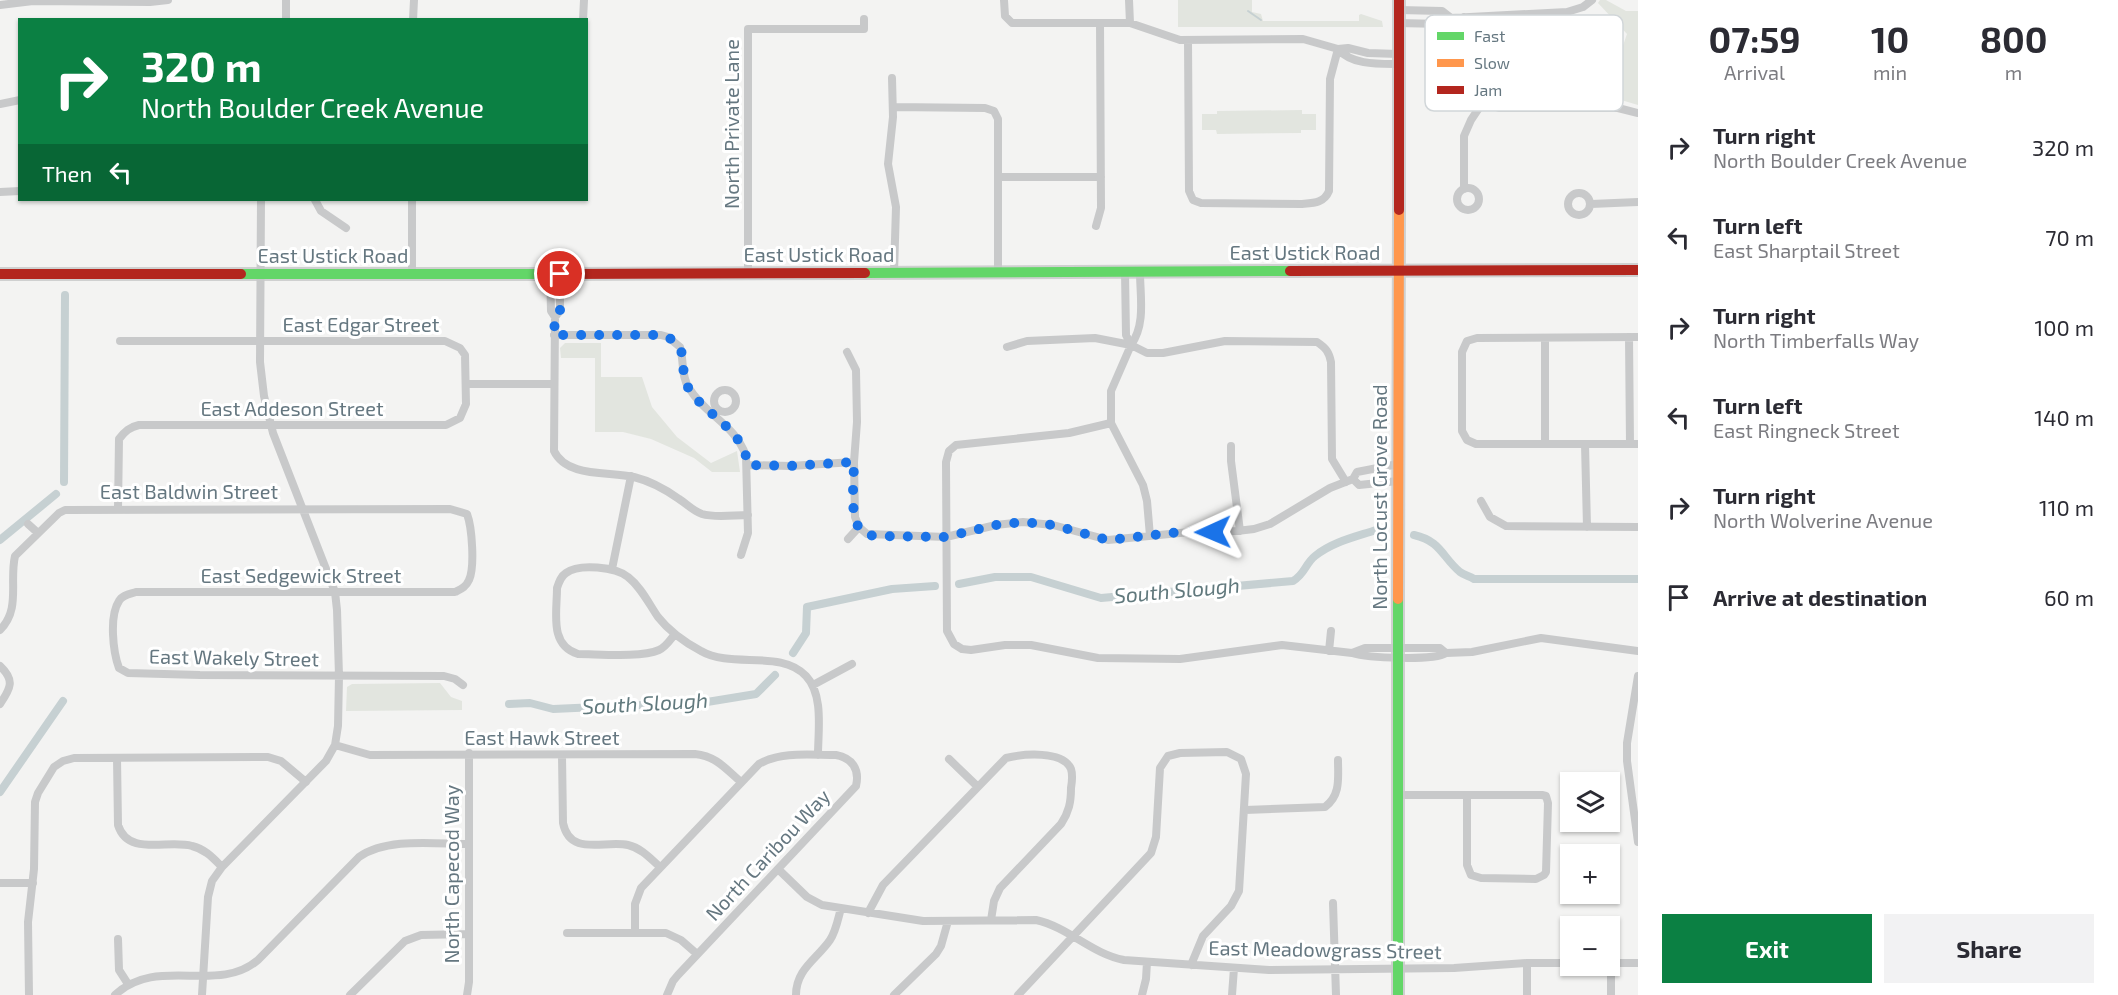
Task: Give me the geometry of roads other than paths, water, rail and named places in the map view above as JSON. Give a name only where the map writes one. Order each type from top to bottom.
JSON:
[{"type":"main road","name":"North Locust Grove Road","points":[[1398,995],[1399,5]]},
{"type":"main road","name":"East Ustick Road","points":[[0,274],[1638,270]]},
{"type":"street","points":[[0,5],[33,1],[159,2],[168,0]]},
{"type":"street","points":[[286,0],[286,18]]},
{"type":"street","points":[[414,0],[414,18]]},
{"type":"street","points":[[584,0],[584,18]]},
{"type":"street","points":[[1004,0],[1007,20],[1017,24],[1130,23],[1188,41],[1303,39],[1338,49],[1348,48],[1398,59]]},
{"type":"street","points":[[1130,0],[1130,23]]},
{"type":"street","points":[[1494,15],[1567,12],[1583,7],[1592,0]]},
{"type":"street","points":[[1399,5],[1442,11],[1447,15]]},
{"type":"street","name":"North Private Lane","points":[[748,273],[748,30],[864,29],[864,19]]},
{"type":"street","points":[[1096,226],[1101,208],[1100,23]]},
{"type":"street","points":[[1398,23],[1425,24]]},
{"type":"street","points":[[1188,41],[1189,191],[1193,200],[1201,203],[1302,204],[1317,203],[1324,199],[1329,191],[1330,79],[1338,49]]},
{"type":"street","points":[[892,78],[893,107],[888,164],[896,207],[894,273]]},
{"type":"street","points":[[0,104],[18,100]]},
{"type":"street","points":[[893,107],[985,108],[994,111],[998,118],[998,273]]},
{"type":"street","points":[[1623,109],[1638,113]]},
{"type":"street","points":[[1464,189],[1464,135],[1477,111]]},
{"type":"street","points":[[999,177],[1101,177]]},
{"type":"street","points":[[0,192],[18,191]]},
{"type":"street","points":[[202,995],[209,889],[216,874],[326,761],[335,745],[338,726],[338,627],[334,592],[270,425],[261,379],[261,201]]},
{"type":"street","points":[[316,201],[321,211],[346,228]]},
{"type":"street","points":[[412,201],[412,274]]},
{"type":"street","points":[[1590,204],[1638,202]]},
{"type":"street","points":[[1125,272],[1126,335],[1131,345]]},
{"type":"street","points":[[1140,272],[1140,318],[1137,336],[1111,390],[1111,423],[1143,485],[1150,536]]},
{"type":"street","points":[[555,274],[551,311],[555,317],[555,451],[558,457],[575,467],[595,473],[631,476],[646,480],[704,515],[748,515]]},
{"type":"street","points":[[554,335],[662,335],[673,340],[680,347],[687,386],[715,411],[743,446],[748,465],[748,532],[741,555]]},
{"type":"street","points":[[1634,337],[1634,444],[1476,444],[1467,440],[1462,431],[1462,352],[1467,341],[1477,338],[1545,338],[1634,337]]},
{"type":"street","points":[[1006,347],[1027,341],[1095,338],[1131,345],[1147,353],[1163,353],[1233,341],[1317,342],[1329,354],[1331,362],[1332,459],[1350,481],[1359,485],[1398,481]]},
{"type":"street","points":[[1545,338],[1545,443]]},
{"type":"street","name":"East Edgar Street","points":[[120,341],[445,341],[460,348],[466,360],[466,384]]},
{"type":"street","points":[[848,352],[856,370],[855,517],[859,527],[867,534],[875,536],[946,537],[996,525],[1023,522],[1053,525],[1108,540],[1190,532],[1240,531],[1270,524],[1330,489],[1350,481],[1357,472],[1398,464]]},
{"type":"street","points":[[466,384],[554,384]]},
{"type":"street","name":"East Addeson Street","points":[[118,509],[119,439],[131,427],[139,425],[446,425],[460,418],[466,404],[466,384]]},
{"type":"street","points":[[1111,423],[1070,433],[956,445],[949,451],[946,462],[947,631],[954,644],[962,649],[971,650],[1005,645],[1031,645],[1098,658],[1188,658],[1282,645],[1352,653],[1365,648],[1398,652],[1440,648],[1446,653],[1472,652],[1525,639],[1541,638],[1638,651]]},
{"type":"street","points":[[1585,444],[1587,527]]},
{"type":"street","points":[[1231,446],[1240,531]]},
{"type":"street","points":[[748,465],[790,466],[854,462]]},
{"type":"street","points":[[612,569],[631,476]]},
{"type":"street","points":[[1481,501],[1490,517],[1506,526],[1638,527]]},
{"type":"street","name":"East Baldwin Street","points":[[0,630],[12,610],[15,556],[59,513],[65,510],[450,509],[467,514],[470,523],[470,579]]},
{"type":"street","points":[[28,524],[38,533]]},
{"type":"street","points":[[848,539],[859,527]]},
{"type":"street","points":[[635,933],[635,904],[646,881],[759,764],[767,759],[783,755],[818,755],[817,702],[813,685],[802,672],[787,664],[718,658],[702,652],[675,634],[660,620],[634,582],[612,569],[577,568],[564,574],[557,588],[557,634],[563,647],[578,654],[658,651],[675,634]]},
{"type":"street","name":"East Sedgewick Street","points":[[128,673],[119,668],[114,654],[114,613],[119,600],[128,594],[136,592],[454,592],[465,587],[470,579]]},
{"type":"street","points":[[1329,651],[1331,631]]},
{"type":"street","points":[[813,685],[852,664]]},
{"type":"street","points":[[0,666],[7,673],[10,686],[0,704]]},
{"type":"street","name":"East Wakely Street","points":[[128,673],[444,676],[463,685]]},
{"type":"street","points":[[1638,676],[1628,774],[1638,842]]},
{"type":"street","name":"East Hawk Street","points":[[335,745],[370,755],[704,754],[719,762],[741,782]]},
{"type":"street","points":[[1018,995],[1151,853],[1156,837],[1160,768],[1165,759],[1180,753],[1227,752],[1240,757],[1246,774],[1239,891],[1231,906],[1203,936],[1191,965]]},
{"type":"street","name":"North Capecod Way","points":[[467,995],[469,753]]},
{"type":"street","name":"North Caribou Way","points":[[667,995],[673,981],[697,954],[856,786],[858,777],[851,762],[836,755],[818,755]]},
{"type":"street","points":[[868,913],[883,885],[1006,758],[1051,755],[1059,757],[1066,761],[1072,771],[1071,802],[1067,815],[1000,888],[994,901],[991,920]]},
{"type":"street","points":[[562,756],[562,823],[569,838],[576,843],[619,844],[635,848],[660,867]]},
{"type":"street","points":[[29,995],[28,922],[33,883],[35,802],[54,767],[63,760],[74,758],[268,757],[286,765],[306,782]]},
{"type":"street","points":[[117,758],[117,825],[125,838],[138,844],[191,845],[209,854],[222,867]]},
{"type":"street","points":[[949,759],[977,786]]},
{"type":"street","points":[[1245,810],[1324,807],[1332,802],[1336,795],[1338,760]]},
{"type":"street","points":[[1398,795],[1467,795],[1542,795],[1546,796],[1548,803],[1546,872],[1544,875],[1536,879],[1481,878],[1471,875],[1467,867],[1467,795]]},
{"type":"street","points":[[115,995],[128,984],[153,976],[227,974],[244,970],[359,857],[374,848],[390,845],[469,844]]},
{"type":"street","name":"East Meadowgrass Street","points":[[778,870],[814,901],[841,908],[914,920],[1036,920],[1052,925],[1116,958],[1147,962],[1269,970],[1454,968],[1560,963]]},
{"type":"street","points":[[0,883],[33,883]]},
{"type":"street","points":[[1333,903],[1336,995]]},
{"type":"street","points":[[796,995],[798,980],[802,972],[833,935],[841,908]]},
{"type":"street","points":[[894,995],[936,954],[944,938],[948,921]]},
{"type":"street","points":[[567,933],[666,933],[674,936],[697,954]]},
{"type":"street","points":[[350,995],[405,942],[421,936],[469,934]]},
{"type":"street","points":[[118,939],[119,970],[128,984]]},
{"type":"street","points":[[1142,995],[1147,962]]},
{"type":"street","points":[[1527,963],[1527,995]]},
{"type":"street","points":[[1620,963],[1638,963]]},
{"type":"street","points":[[1232,995],[1234,968]]},
{"type":"street","points":[[1610,976],[1611,995]]},
{"type":"waterway","points":[[1248,11],[1261,20]]},
{"type":"waterway","points":[[64,482],[65,295]]},
{"type":"waterway","points":[[0,540],[56,494]]},
{"type":"waterway","name":"South Slough","points":[[959,584],[995,577],[1031,577],[1101,598],[1293,581],[1322,551],[1336,543],[1382,530]]},
{"type":"waterway","name":"South Slough","points":[[1414,535],[1436,545],[1460,572],[1474,579],[1638,579]]},
{"type":"waterway","name":"South Slough","points":[[793,653],[806,633],[807,607],[892,589],[935,586]]},
{"type":"waterway","name":"South Slough","points":[[509,704],[530,703],[553,709],[707,702],[756,694],[775,675]]},
{"type":"waterway","name":"South Slough","points":[[0,792],[63,701]]}]
